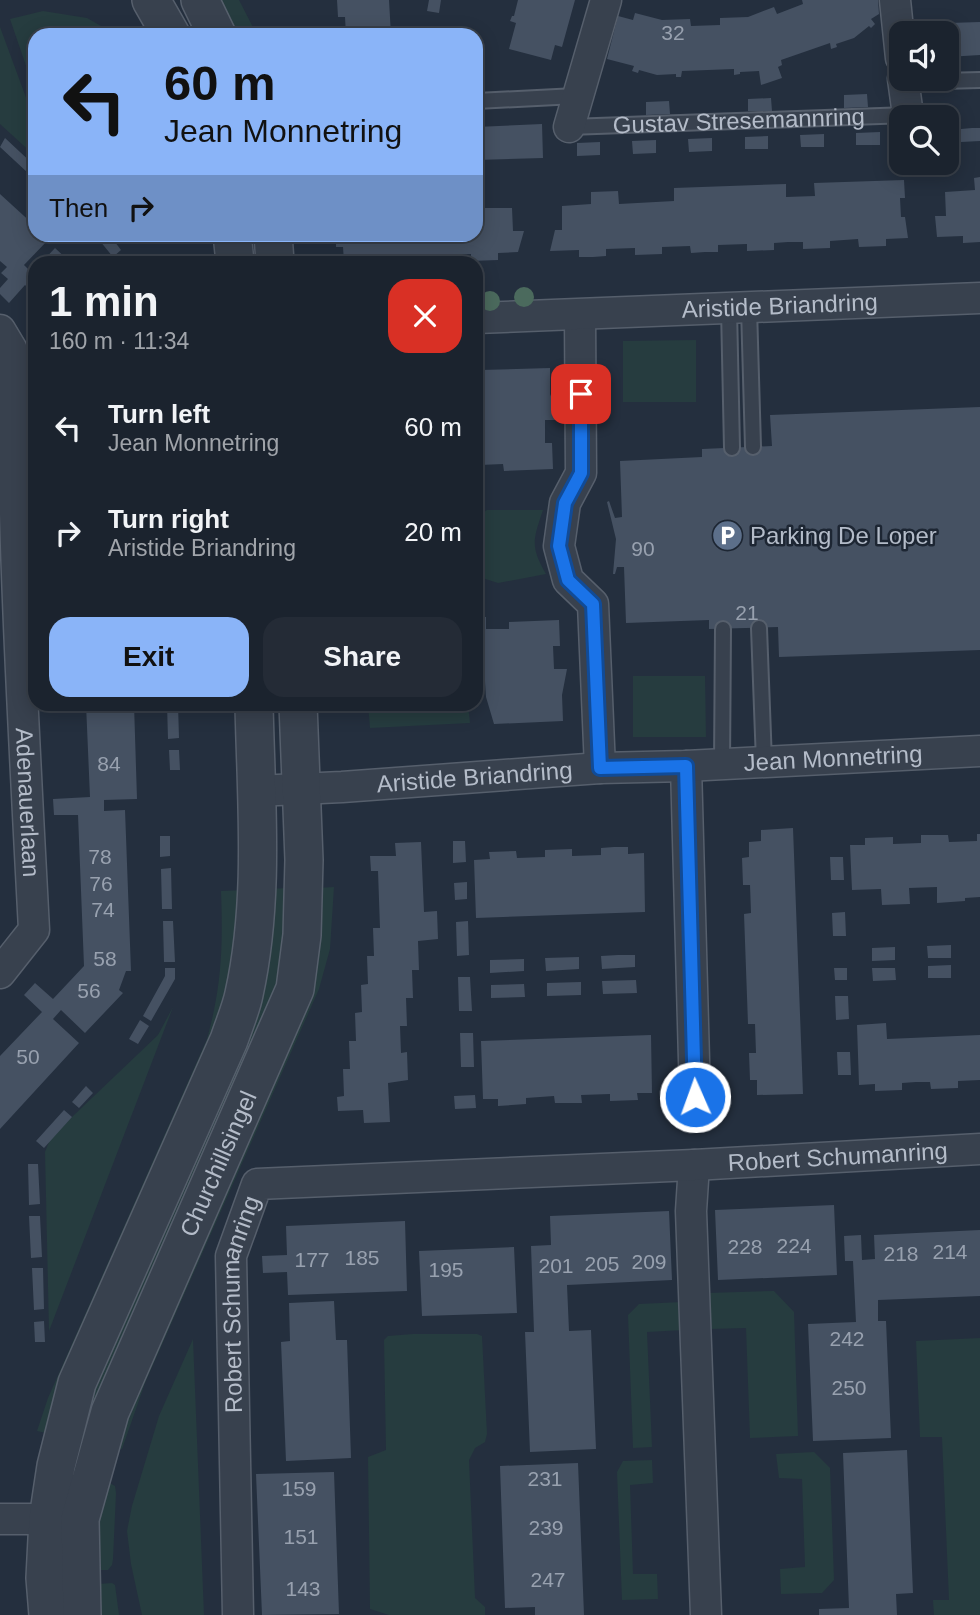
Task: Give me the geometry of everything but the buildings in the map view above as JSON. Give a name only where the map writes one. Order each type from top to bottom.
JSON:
[{"type":"street","points":[[151,0],[167,28]]},
{"type":"street","points":[[200,0],[214,28]]},
{"type":"street","name":"Gustav Stresemannring","points":[[569,127],[606,0]]},
{"type":"street","name":"Gustav Stresemannring","points":[[895,0],[897,21]]},
{"type":"street","name":"Aristide Briandring","points":[[483,318],[980,298]]},
{"type":"street","name":"Aristide Briandring","points":[[256,791],[600,768],[593,604],[568,580],[559,546],[565,503],[581,473],[580,315]]},
{"type":"street","name":"Adenauerlaan","points":[[0,330],[12,350],[12,440],[34,930],[0,973]]},
{"type":"street","name":"Churchillsingel","points":[[82,1615],[56,1466],[77,1383],[229,1040],[244,996],[254,940],[258,878],[254,711]]},
{"type":"street","name":"Churchillsingel","points":[[48,1615],[44,1578],[64,1519],[295,989],[302,935],[304,860],[298,711]]},
{"type":"street","name":"Jean Monnetring","points":[[600,768],[980,751]]},
{"type":"street","points":[[686,766],[695,1097]]},
{"type":"street","name":"Robert Schumanring","points":[[237,1615],[231,1256],[257,1184],[694,1165],[980,1149]]},
{"type":"street","name":"Robert Schumanring","points":[[694,1165],[691,1211],[706,1615]]},
{"type":"street","points":[[0,1519],[64,1519]]},
{"type":"lane","points":[[959,78],[980,80]]},
{"type":"lane","points":[[483,101],[576,96]]},
{"type":"lane","name":"Gustav Stresemannring","points":[[569,127],[889,116]]},
{"type":"lane","points":[[739,308],[753,447]]},
{"type":"lane","points":[[732,448],[739,308]]},
{"type":"lane","points":[[759,628],[764,762]]},
{"type":"lane","points":[[722,764],[723,629]]},
{"type":"green space","points":[[212,0],[239,0],[253,28],[226,28]]},
{"type":"green space","points":[[43,11],[87,18],[105,28],[28,28],[28,72],[10,19]]},
{"type":"green space","points":[[0,27],[28,103],[28,150],[0,124]]},
{"type":"green space","points":[[696,340],[696,402],[623,402],[623,341]]},
{"type":"green space","points":[[543,510],[535,549],[546,574],[498,583],[483,578],[483,512]]},
{"type":"green space","points":[[633,676],[705,676],[706,737],[633,737]]},
{"type":"green space","points":[[369,711],[469,711],[470,723],[370,728]]},
{"type":"green space","points":[[334,887],[330,949],[319,989],[145,1383],[122,1449],[111,1446],[318,888]]},
{"type":"green space","points":[[288,888],[281,972],[265,1033],[90,1442],[71,1438],[267,889]]},
{"type":"green space","points":[[246,890],[241,963],[51,1434],[37,1431],[48,1398],[207,1039],[216,1001],[220,965],[221,891]]},
{"type":"green space","points":[[173,1007],[49,1331],[45,1152],[51,1137],[158,1035]]},
{"type":"green space","points":[[774,1291],[794,1312],[798,1436],[750,1438],[746,1328],[709,1329],[707,1293]]},
{"type":"green space","points":[[682,1302],[684,1330],[647,1332],[652,1447],[633,1448],[628,1315],[639,1304]]},
{"type":"green space","points":[[388,1336],[482,1336],[487,1434],[485,1442],[475,1448],[469,1460],[475,1598],[485,1607],[485,1615],[389,1615],[370,1609],[368,1457],[386,1450],[384,1340]]},
{"type":"green space","points":[[980,1338],[980,1615],[934,1615],[933,1600],[949,1600],[942,1437],[920,1437],[916,1341]]},
{"type":"green space","points":[[193,1339],[204,1615],[142,1615],[127,1531],[159,1416]]},
{"type":"green space","points":[[814,1452],[830,1468],[834,1580],[822,1593],[781,1594],[780,1569],[805,1567],[802,1479],[779,1478],[776,1454]]},
{"type":"green space","points":[[652,1460],[653,1483],[630,1485],[633,1574],[657,1574],[658,1599],[622,1600],[617,1472],[623,1461]]},
{"type":"green space","points":[[106,1481],[115,1486],[116,1493],[113,1559],[108,1570],[98,1570],[99,1526]]},
{"type":"green space","points":[[98,1584],[115,1585],[119,1615],[100,1615]]},
{"type":"place","name":"Parking De Loper","points":[[727,536]]},
{"type":"route","points":[[581,394],[581,473],[565,503],[559,546],[568,580],[593,604],[600,768],[686,766],[695,1097]]}]
